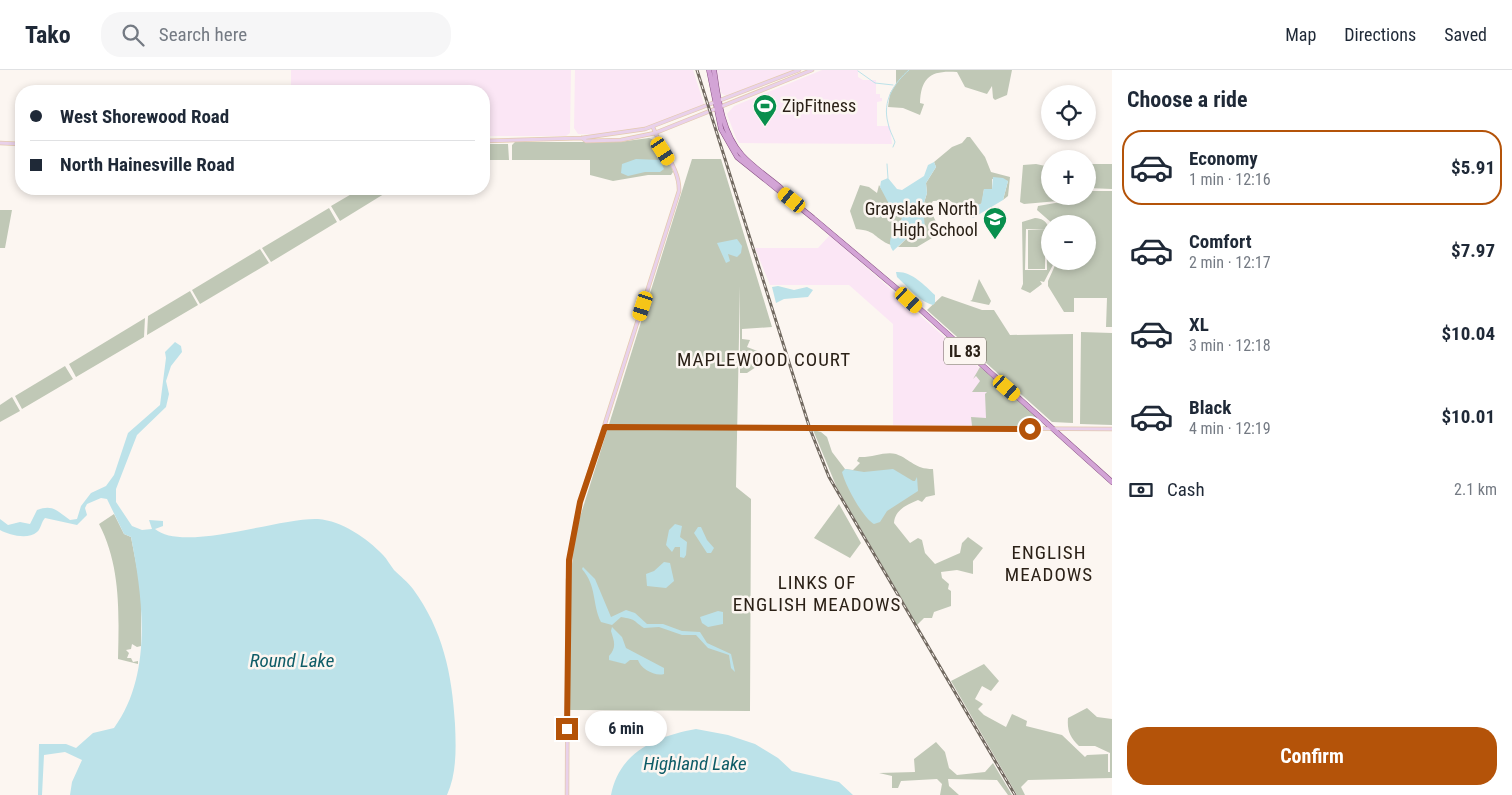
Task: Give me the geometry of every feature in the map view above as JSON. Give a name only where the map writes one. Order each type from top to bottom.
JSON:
[{"type":"main road","name":"IL 83","points":[[709,70],[718,105],[722,134],[734,153],[771,186],[782,192],[902,293],[1112,482]]},
{"type":"main road","points":[[714,70],[718,105]]},
{"type":"main road","points":[[582,138],[586,141],[616,140],[655,134],[799,70]]},
{"type":"main road","points":[[490,141],[582,138],[622,134],[652,127],[718,105],[812,70]]},
{"type":"main road","points":[[567,795],[569,560],[580,502],[679,191],[676,171],[652,127]]},
{"type":"main road","points":[[0,143],[15,144]]},
{"type":"main road","points":[[605,427],[1112,429]]},
{"type":"shaded area","points":[[291,70],[571,70],[570,133],[566,136],[490,136],[490,85],[291,85]]},
{"type":"shaded area","points":[[575,70],[693,70],[705,107],[649,128],[604,135],[578,134],[574,128]]},
{"type":"shaded area","points":[[716,70],[793,70],[726,96],[721,93]]},
{"type":"shaded area","points":[[822,70],[858,70],[858,77],[863,80],[876,80],[876,94],[880,94],[880,98],[882,98],[882,101],[877,102],[877,126],[890,126],[892,144],[739,143],[736,138],[727,114],[734,106]]},
{"type":"shaded area","points":[[830,235],[1042,424],[1041,426],[893,425],[893,324],[849,285],[770,285],[755,248],[818,248]]},
{"type":"green space","points":[[896,70],[1012,70],[1007,95],[995,100],[993,98],[992,86],[987,94],[965,87],[957,72],[934,74],[925,81],[920,103],[924,104],[920,115],[903,108],[888,107],[890,93],[896,84]]},
{"type":"green space","points":[[967,137],[970,137],[985,157],[991,172],[1010,177],[1008,196],[1003,200],[1008,181],[992,179],[992,189],[984,189],[982,203],[977,206],[968,205],[966,212],[949,200],[933,201],[929,207],[937,224],[932,238],[917,247],[898,247],[906,239],[916,241],[924,230],[923,206],[927,193],[926,183],[936,167],[934,162],[952,147],[962,143]]},
{"type":"green space","points":[[649,138],[654,140],[672,168],[673,172],[671,175],[648,175],[613,181],[590,175],[590,160],[512,160],[512,145],[515,142],[619,142]]},
{"type":"green space","points":[[490,144],[508,144],[509,160],[490,160]]},
{"type":"green space","points":[[692,159],[721,159],[772,327],[742,329],[742,339],[750,340],[747,347],[760,352],[763,357],[762,366],[759,365],[747,373],[740,373],[740,286],[736,487],[751,499],[750,711],[570,710],[570,584],[575,533]]},
{"type":"green space","points":[[1096,164],[1112,164],[1112,189],[1096,188]]},
{"type":"green space","points":[[1023,165],[1041,165],[1041,202],[1024,204],[1020,202]]},
{"type":"green space","points":[[860,185],[869,187],[877,193],[879,185],[889,201],[888,209],[881,214],[882,218],[894,217],[902,211],[902,219],[893,235],[891,245],[868,231],[856,229],[850,211]]},
{"type":"green space","points":[[1096,191],[1112,191],[1112,327],[1106,327],[1107,298],[1074,298],[1074,312],[1064,312],[1048,286],[1053,270],[1096,270],[1096,215],[1043,215],[1037,210],[1038,206],[1096,205]]},
{"type":"green space","points":[[350,195],[382,195],[340,221],[331,206]]},
{"type":"green space","points":[[329,208],[337,222],[271,262],[262,248]]},
{"type":"green space","points":[[0,210],[12,210],[5,248],[0,248]]},
{"type":"green space","points":[[1035,218],[1041,219],[1041,230],[1026,229],[1025,270],[1050,270],[1044,282],[1040,281],[1042,284],[1030,293],[1021,289],[1023,284],[1022,222]]},
{"type":"green space","points":[[1028,230],[1041,230],[1041,269],[1028,269]]},
{"type":"green space","points":[[260,249],[269,263],[200,304],[192,290]]},
{"type":"green space","points":[[979,279],[991,301],[989,305],[970,301]]},
{"type":"green space","points":[[190,291],[198,305],[147,335],[148,316]]},
{"type":"green space","points":[[942,296],[982,310],[994,310],[1010,335],[1073,334],[1073,423],[1052,422],[927,310]]},
{"type":"green space","points":[[145,318],[144,337],[76,377],[69,364]]},
{"type":"green space","points":[[1081,332],[1112,333],[1112,425],[1080,424]]},
{"type":"green space","points":[[65,366],[73,379],[22,409],[15,396]]},
{"type":"green space","points":[[980,367],[1039,419],[1042,426],[972,426],[971,417],[986,418],[985,394],[987,392],[972,392],[980,381],[976,376],[973,379]]},
{"type":"green space","points":[[12,397],[20,411],[0,422],[0,405]]},
{"type":"green space","points":[[813,430],[821,432],[827,437],[832,452],[845,469],[853,470],[860,463],[857,461],[859,457],[892,453],[921,468],[933,469],[935,495],[926,497],[922,502],[918,500],[905,506],[896,515],[894,523],[910,543],[918,538],[922,540],[925,553],[935,564],[960,553],[962,543],[968,537],[983,548],[973,561],[973,574],[957,570],[941,572],[942,578],[949,584],[951,606],[934,612],[932,618],[924,618],[917,625],[837,488]]},
{"type":"green space","points":[[839,504],[861,543],[850,558],[814,538]]},
{"type":"green space","points":[[114,514],[124,534],[131,537],[141,589],[141,646],[137,647],[132,644],[131,649],[126,650],[129,653],[127,658],[131,658],[133,662],[138,661],[138,664],[118,659],[119,625],[115,573],[106,540],[99,524]]},
{"type":"green space","points":[[984,664],[999,681],[991,691],[982,686],[975,699],[983,704],[978,709],[984,715],[1006,727],[1012,714],[1027,721],[1026,726],[1062,735],[1085,757],[1087,755],[1108,754],[1108,772],[1110,772],[1110,753],[1095,746],[1079,746],[1070,734],[1068,718],[1087,708],[1097,717],[1112,719],[1112,778],[1028,780],[1021,787],[1025,795],[1017,795],[951,681]]},
{"type":"green space","points":[[936,742],[945,752],[949,768],[957,775],[985,772],[993,763],[1012,795],[1008,795],[997,780],[948,779],[949,786],[959,795],[940,795],[942,784],[937,779],[901,781],[898,788],[892,788],[892,776],[879,773],[915,772],[914,759]]},
{"type":"water","points":[[636,159],[660,160],[664,169],[660,172],[645,172],[628,176],[621,173],[622,164]]},
{"type":"water","points":[[934,162],[936,167],[926,183],[927,193],[923,206],[925,228],[920,239],[906,239],[893,251],[890,246],[891,237],[903,214],[900,210],[894,217],[880,217],[887,210],[889,204],[880,187],[881,181],[888,178],[897,189],[902,190],[924,176],[928,165]]},
{"type":"water","points":[[993,177],[1003,178],[1008,181],[1003,200],[973,218],[966,212],[966,206],[981,204],[984,189],[992,189]]},
{"type":"water","points":[[737,239],[742,246],[741,253],[737,257],[728,254],[730,261],[726,263],[717,243]]},
{"type":"water","points":[[896,272],[912,276],[922,283],[935,295],[935,303],[933,305],[919,297],[897,277]]},
{"type":"water","points":[[778,286],[794,290],[807,287],[813,290],[808,297],[784,299],[776,303],[772,287]]},
{"type":"water","name":"Round Lake","points":[[175,342],[181,346],[182,352],[171,366],[166,381],[169,394],[166,407],[137,435],[116,489],[116,502],[132,526],[142,530],[152,529],[149,520],[163,521],[163,526],[155,529],[169,535],[187,537],[209,536],[281,523],[318,519],[336,523],[354,531],[377,549],[394,570],[411,586],[432,620],[444,653],[454,706],[456,742],[453,778],[447,795],[70,795],[72,782],[82,760],[65,752],[44,755],[42,795],[38,795],[39,744],[66,744],[76,748],[93,733],[114,728],[126,707],[135,684],[140,660],[142,636],[139,585],[131,537],[124,534],[107,499],[101,498],[87,504],[85,508],[87,515],[77,525],[45,518],[38,531],[29,536],[8,534],[0,530],[0,519],[8,525],[20,522],[30,524],[37,510],[51,508],[70,520],[77,519],[81,506],[91,493],[106,486],[114,475],[128,433],[160,405],[166,358],[165,352]]},
{"type":"water","points":[[845,469],[864,472],[893,469],[913,481],[917,477],[918,491],[887,511],[880,522],[874,524],[865,515],[851,493],[842,472]]},
{"type":"water","points":[[675,524],[682,526],[680,537],[687,542],[684,558],[680,557],[680,547],[675,547],[672,552],[666,545],[669,530]]},
{"type":"water","points":[[698,527],[701,527],[707,540],[714,548],[711,553],[707,553],[694,533]]},
{"type":"water","points":[[664,562],[670,563],[674,581],[666,588],[647,586],[646,574],[654,571]]},
{"type":"water","points":[[583,567],[595,579],[611,617],[626,610],[635,613],[647,624],[663,624],[682,631],[700,632],[707,643],[731,654],[735,672],[731,668],[729,655],[708,648],[696,635],[682,635],[659,627],[644,628],[634,620],[621,617],[612,625],[601,622],[596,609],[592,588],[587,575],[582,569]]},
{"type":"water","points":[[718,611],[723,612],[723,624],[708,627],[702,623],[700,617]]},
{"type":"water","points":[[612,627],[622,637],[626,648],[664,668],[664,674],[660,675],[648,671],[638,660],[630,660],[625,664],[609,660],[614,647]]},
{"type":"water","name":"Highland Lake","points":[[696,729],[728,735],[755,744],[778,758],[792,771],[839,782],[853,795],[611,795],[615,780],[622,768],[642,748],[667,736]]},
{"type":"waterway","points":[[893,147],[895,142],[889,128],[887,115],[888,100],[894,87],[909,70]]},
{"type":"waterway","points":[[858,71],[875,83],[893,85]]},
{"type":"waterway","points":[[887,164],[888,178]]},
{"type":"railway","points":[[697,70],[810,429],[829,477],[1015,795]]},
{"type":"place","name":"ZipFitness","points":[[765,127]]},
{"type":"place","name":"Grayslake North High School","points":[[995,240]]},
{"type":"district","name":"MAPLEWOOD COURT","points":[[764,359]]},
{"type":"district","name":"ENGLISH MEADOWS","points":[[1049,563]]},
{"type":"district","name":"LINKS OF ENGLISH MEADOWS","points":[[817,593]]},
{"type":"route","points":[[567,729],[569,560],[580,502],[605,427],[1030,429]]}]
